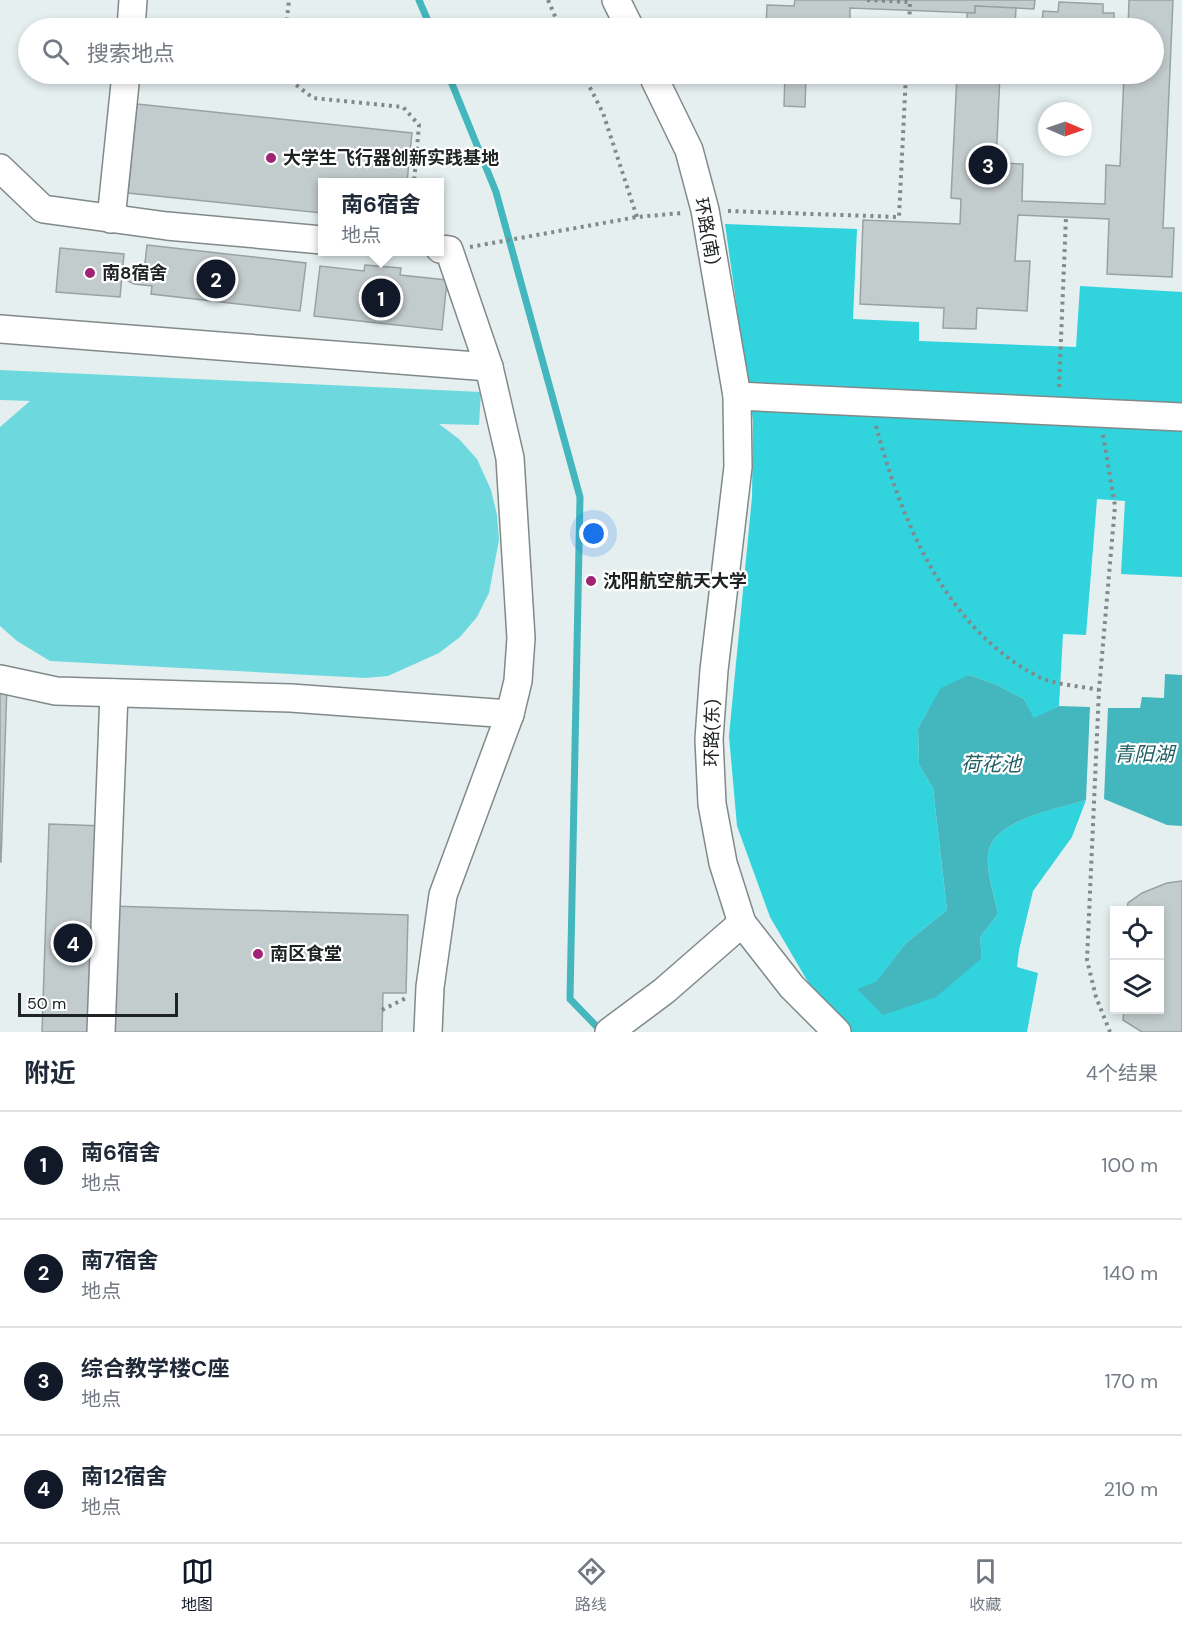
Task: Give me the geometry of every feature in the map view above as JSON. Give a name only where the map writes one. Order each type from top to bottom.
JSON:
[{"type":"street","points":[[131,18],[134,0]]},
{"type":"street","points":[[616,0],[625,18]]},
{"type":"street","points":[[111,219],[125,84]]},
{"type":"street","name":"环路(南)","points":[[657,84],[689,150],[705,210],[736,396]]},
{"type":"street","points":[[0,168],[43,210],[167,226],[318,240]]},
{"type":"street","points":[[428,1032],[430,987],[443,895],[510,714],[518,681],[521,638],[510,458],[489,367],[444,250]]},
{"type":"street","points":[[0,329],[489,367]]},
{"type":"street","points":[[736,396],[1182,417]]},
{"type":"street","name":"环路(东)","points":[[736,396],[738,467],[732,534],[715,659],[709,739],[712,804],[723,863],[742,923],[792,987],[837,1032]]},
{"type":"street","points":[[0,678],[56,691],[291,698],[510,714]]},
{"type":"street","points":[[101,1032],[114,693]]},
{"type":"street","points":[[609,1032],[664,991],[742,923]]},
{"type":"path","points":[[287,18],[289,0]]},
{"type":"path","points":[[550,0],[556,18]]},
{"type":"path","points":[[867,0],[910,2],[909,18]]},
{"type":"path","points":[[295,84],[313,98],[403,108],[419,125],[414,178]]},
{"type":"path","points":[[588,84],[603,113],[638,218]]},
{"type":"path","points":[[444,250],[638,218],[705,210],[899,217],[906,84]]},
{"type":"path","points":[[1058,412],[1066,217]]},
{"type":"path","points":[[869,403],[887,468],[911,529],[947,594],[994,648],[1043,679],[1099,690]]},
{"type":"path","points":[[1100,414],[1115,506],[1099,690],[1087,960],[1096,997],[1110,1032]]},
{"type":"shaded area","points":[[725,224],[857,229],[853,319],[919,322],[919,341],[1076,347],[1080,286],[1182,292],[1182,577],[1121,574],[1125,501],[1097,499],[1086,635],[1063,634],[1059,706],[1034,719],[1024,699],[997,685],[969,675],[929,709],[918,728],[919,765],[933,788],[947,910],[906,943],[876,983],[982,958],[980,937],[998,914],[988,864],[989,849],[995,839],[1004,830],[1031,816],[1086,800],[1072,837],[1033,891],[1017,967],[1038,973],[1027,1032],[848,1032],[808,982],[770,917],[737,826],[729,736],[752,497],[753,421]]},
{"type":"shaded area","points":[[0,370],[481,392],[479,425],[439,424],[459,439],[477,459],[491,490],[497,515],[499,540],[489,593],[477,617],[460,637],[439,653],[388,676],[365,678],[50,661],[17,641],[0,626],[0,427],[30,401],[0,400]]},
{"type":"water","name":"青阳湖","points":[[1165,674],[1182,675],[1182,826],[1167,825],[1104,799],[1108,708],[1140,708],[1142,697],[1164,698]]},
{"type":"water","name":"荷花池","points":[[969,675],[997,685],[1024,699],[1034,718],[1059,706],[1090,707],[1086,800],[1017,822],[995,839],[989,849],[988,864],[998,914],[980,937],[982,958],[936,997],[883,1015],[857,989],[876,982],[906,943],[947,910],[933,788],[919,765],[918,728],[941,688]]},
{"type":"building","points":[[795,0],[1035,0],[1034,9],[975,6],[975,13],[850,8],[850,18],[766,18],[767,5],[794,6]]},
{"type":"building","points":[[1129,0],[1173,0],[1163,228],[1174,228],[1172,277],[1107,274],[1109,219],[1018,215],[1015,261],[1030,261],[1027,311],[977,308],[976,329],[943,328],[944,308],[860,304],[863,220],[960,224],[961,199],[951,198],[957,84],[1000,84],[996,163],[1023,164],[1022,201],[1105,204],[1106,165],[1120,166],[1124,84],[1164,84],[1164,18],[1128,18]]},
{"type":"building","points":[[1059,2],[1103,4],[1103,13],[1114,13],[1114,18],[1043,18],[1043,11],[1058,12]]},
{"type":"building","points":[[975,6],[1016,8],[1015,18],[967,18],[967,13],[975,13]]},
{"type":"building","points":[[785,84],[806,84],[805,107],[784,106]]},
{"type":"building","name":"大学生飞行器创新实践基地","points":[[137,104],[412,133],[407,178],[318,178],[318,213],[128,193]]},
{"type":"building","points":[[147,245],[306,263],[300,311],[151,294],[152,286],[128,281],[131,271],[144,272]]},
{"type":"building","name":"南8宿舍","points":[[60,248],[124,254],[120,297],[56,292]]},
{"type":"building","points":[[365,265],[401,268],[400,275],[447,280],[442,330],[314,316],[320,266],[364,271]]},
{"type":"building","points":[[0,684],[7,685],[1,862],[0,862]]},
{"type":"building","points":[[49,824],[104,826],[98,1032],[42,1032]]},
{"type":"building","points":[[1182,881],[1182,1032],[1142,1032],[1123,1020],[1124,1014],[1164,1014],[1164,906],[1128,906],[1128,903],[1142,893],[1167,883]]},
{"type":"building","name":"南区食堂","points":[[110,906],[408,915],[406,993],[383,993],[382,1032],[106,1032]]},
{"type":"waterway","points":[[419,0],[427,18]]},
{"type":"waterway","points":[[452,84],[496,192],[580,497],[570,999],[602,1032]]},
{"type":"place","name":"大学生飞行器创新实践基地","points":[[271,158]]},
{"type":"place","name":"综合教学楼C座","points":[[988,165]]},
{"type":"place","name":"南8宿舍","points":[[90,273]]},
{"type":"place","name":"南7宿舍","points":[[216,279]]},
{"type":"place","name":"南6宿舍","points":[[381,298]]},
{"type":"place","name":"沈阳航空航天大学","points":[[591,581]]},
{"type":"place","name":"南12宿舍","points":[[73,943]]},
{"type":"place","name":"南区食堂","points":[[258,954]]}]
